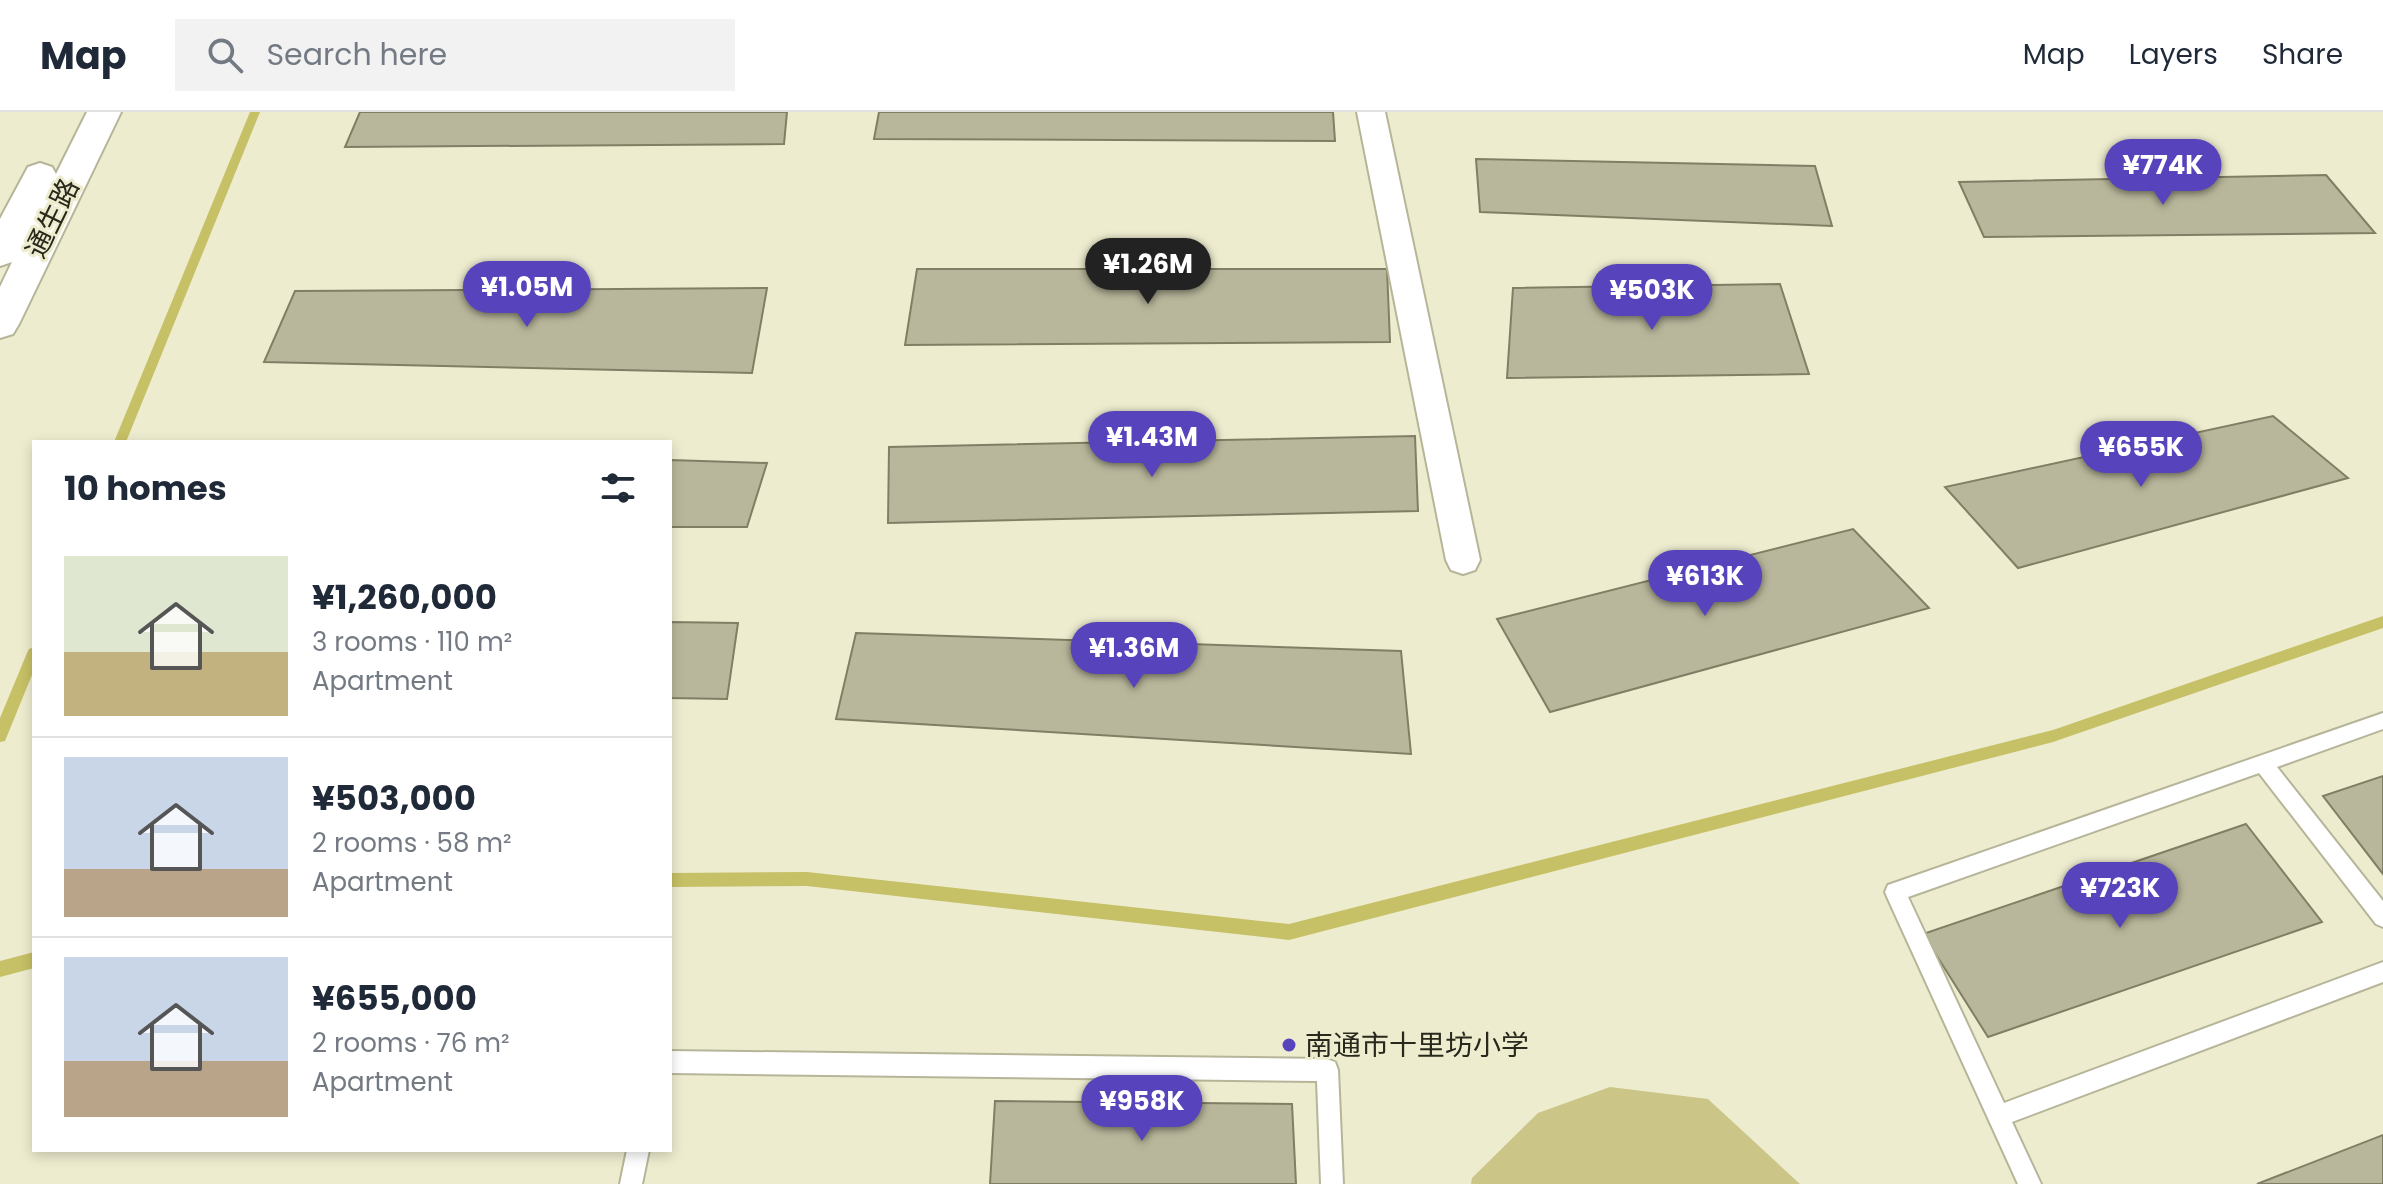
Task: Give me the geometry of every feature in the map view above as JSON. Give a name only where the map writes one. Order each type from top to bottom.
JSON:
[{"type":"street","name":"通生路","points":[[0,253],[72,112]]},
{"type":"street","name":"通生路","points":[[0,324],[104,112]]},
{"type":"street","points":[[1371,112],[1463,560]]},
{"type":"lane","points":[[2030,1184],[1895,892],[2383,721]]},
{"type":"lane","points":[[2263,763],[2383,917]]},
{"type":"lane","points":[[1998,1116],[2383,972]]},
{"type":"lane","points":[[672,1062],[1327,1070],[1332,1184]]},
{"type":"lane","points":[[631,1184],[638,1152]]},
{"type":"shaded area","points":[[1610,1087],[1708,1099],[1800,1184],[1471,1184],[1472,1178],[1538,1113]]},
{"type":"building","points":[[360,112],[787,112],[784,144],[345,147]]},
{"type":"building","points":[[879,112],[1333,112],[1335,141],[874,139]]},
{"type":"building","points":[[1476,159],[1815,166],[1832,226],[1480,212]]},
{"type":"building","points":[[2326,175],[2375,233],[1984,237],[1959,182]]},
{"type":"building","points":[[917,269],[1387,269],[1390,342],[905,345]]},
{"type":"building","points":[[1780,284],[1809,374],[1507,378],[1513,288]]},
{"type":"building","points":[[767,288],[752,373],[264,362],[295,291]]},
{"type":"building","points":[[2273,416],[2348,478],[2018,568],[1945,487]]},
{"type":"building","points":[[1415,436],[1418,511],[888,523],[889,447]]},
{"type":"building","points":[[672,460],[767,463],[747,527],[672,527]]},
{"type":"building","points":[[1853,529],[1929,608],[1550,712],[1497,619]]},
{"type":"building","points":[[672,622],[738,623],[727,699],[672,698]]},
{"type":"building","points":[[856,633],[1401,651],[1411,754],[836,719]]},
{"type":"building","points":[[2383,776],[2383,874],[2323,796]]},
{"type":"building","points":[[2246,824],[2322,922],[1988,1037],[1923,934]]},
{"type":"building","points":[[995,1101],[1292,1104],[1296,1184],[990,1184]]},
{"type":"building","points":[[2383,1135],[2383,1184],[2257,1184]]},
{"type":"waterway","points":[[121,440],[255,112]]},
{"type":"waterway","points":[[672,880],[807,879],[1289,932],[2053,736],[2383,622]]},
{"type":"waterway","points":[[0,736],[32,658]]},
{"type":"waterway","points":[[0,969],[32,961]]},
{"type":"place","name":"南通市十里坊小学","points":[[1289,1045]]}]
